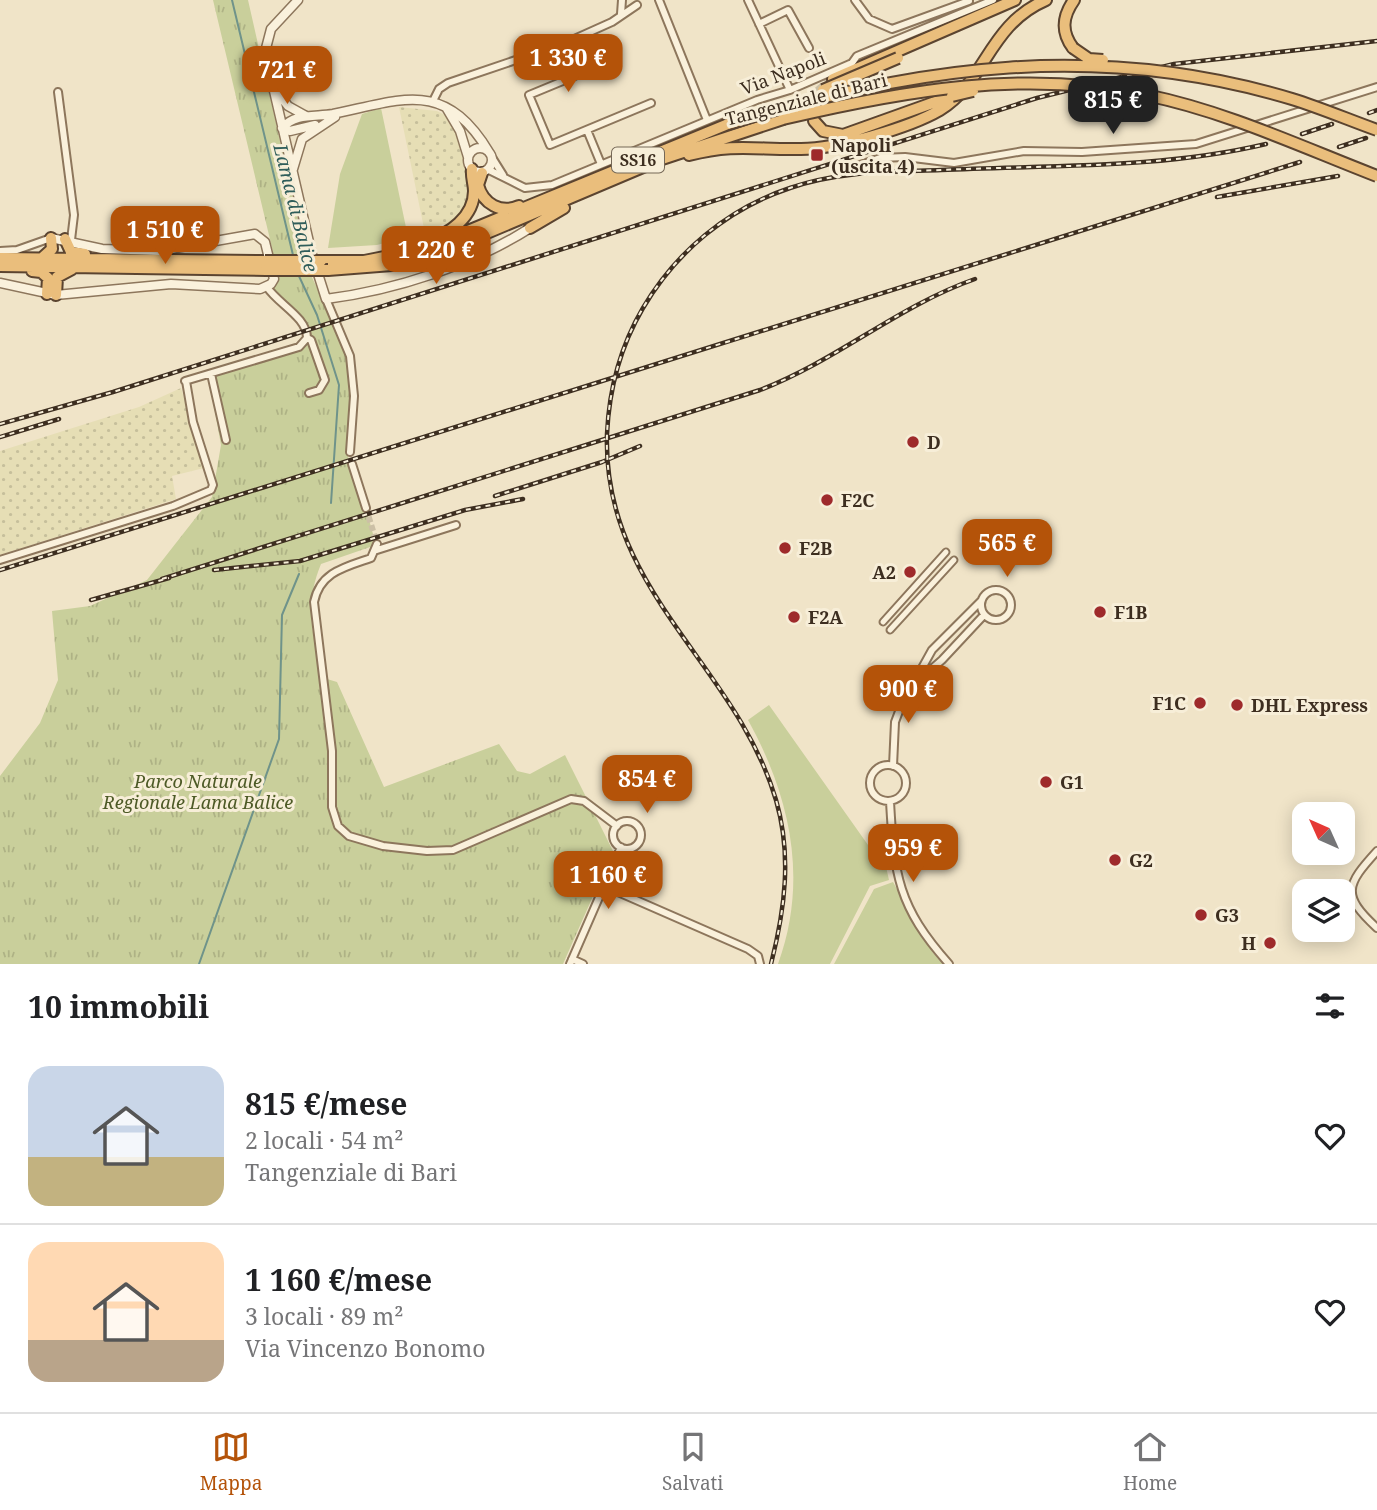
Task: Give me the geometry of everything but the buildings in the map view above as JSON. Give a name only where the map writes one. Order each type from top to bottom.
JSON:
[{"type":"highway","points":[[833,79],[1015,0]]},
{"type":"highway","points":[[728,124],[839,85],[1031,0]]},
{"type":"highway","points":[[662,159],[677,159],[732,146],[800,149],[827,147],[932,114],[961,93],[1014,19],[1046,0]]},
{"type":"highway","points":[[1074,0],[1064,20],[1067,40],[1073,48],[1089,59],[1131,63],[1142,70]]},
{"type":"highway","name":"Tangenziale di Bari","points":[[2,263],[74,268],[265,265],[380,258],[424,249],[465,235],[602,169],[728,124],[869,85],[944,73],[1043,65],[1142,70],[1205,79],[1292,99],[1377,130]]},
{"type":"highway","points":[[814,121],[823,131],[843,135],[952,96],[1021,83]]},
{"type":"highway","name":"Tangenziale di Bari","points":[[2,263],[42,258],[107,259],[328,270],[410,262],[447,251],[662,159],[783,119],[909,92],[1021,83],[1108,89],[1198,108],[1377,176]]},
{"type":"highway","points":[[478,167],[478,185],[484,198],[495,207],[512,209],[602,169]]},
{"type":"highway","points":[[380,258],[430,240],[456,226],[473,200],[478,167]]},
{"type":"highway","points":[[530,228],[623,176]]},
{"type":"highway","points":[[42,258],[52,249],[51,238]]},
{"type":"highway","points":[[68,240],[75,254],[99,254],[107,259]]},
{"type":"highway","points":[[2,263],[45,274],[52,295]]},
{"type":"highway","points":[[52,295],[57,277],[74,268]]},
{"type":"street","points":[[298,0],[271,29],[265,52],[312,255],[326,299],[350,356],[354,396],[350,452]]},
{"type":"street","points":[[621,14],[622,0]]},
{"type":"street","points":[[659,0],[707,120]]},
{"type":"street","points":[[748,0],[790,90]]},
{"type":"street","points":[[855,0],[869,19],[892,29],[969,1]]},
{"type":"street","name":"Via Napoli","points":[[478,167],[504,177],[513,185],[538,188],[602,169],[707,120],[790,90],[852,63],[857,56],[993,0]]},
{"type":"street","points":[[433,101],[439,89],[448,83],[563,44],[612,22],[637,5]]},
{"type":"street","points":[[759,24],[788,10],[809,48]]},
{"type":"street","points":[[565,49],[575,76],[529,95],[550,145],[650,103]]},
{"type":"street","points":[[273,87],[288,106],[309,116]]},
{"type":"street","points":[[852,168],[880,158],[954,163],[1024,151],[1082,152],[1196,144],[1377,87]]},
{"type":"street","points":[[58,92],[74,215],[68,240]]},
{"type":"street","points":[[282,128],[289,121],[393,99],[433,101],[467,122],[504,177]]},
{"type":"street","points":[[447,109],[478,167]]},
{"type":"street","points":[[293,172],[302,139],[321,124],[345,111]]},
{"type":"street","points":[[282,128],[290,131],[321,124]]},
{"type":"street","points":[[587,130],[602,169]]},
{"type":"street","points":[[478,167],[475,149],[491,155]]},
{"type":"street","points":[[478,167],[491,155]]},
{"type":"street","points":[[326,299],[379,289],[482,256],[530,228]]},
{"type":"street","points":[[0,251],[17,250],[51,238],[102,249],[169,251],[255,234],[265,242],[274,267],[274,279],[267,287]]},
{"type":"street","points":[[0,283],[52,295],[171,285],[267,287]]},
{"type":"street","points":[[267,287],[279,303],[301,321],[307,338],[315,348],[325,380],[319,390],[309,393]]},
{"type":"street","points":[[0,560],[173,506],[211,490],[213,485],[193,422],[185,381],[299,347],[307,338]]},
{"type":"street","points":[[211,374],[226,440]]},
{"type":"street","points":[[352,464],[366,508]]},
{"type":"street","points":[[456,525],[377,547],[371,558],[334,571],[316,591],[314,602],[330,731],[332,807],[342,831],[363,843],[427,851],[453,850],[572,799],[584,801],[617,826]]},
{"type":"street","points":[[883,622],[946,552]]},
{"type":"street","points":[[890,630],[954,560]]},
{"type":"street","points":[[893,766],[895,722],[932,650],[981,601],[994,590],[1004,592],[1011,602],[1010,611],[1001,620],[991,620],[984,615],[981,601]]},
{"type":"street","points":[[917,681],[955,648],[984,615]]},
{"type":"street","points":[[893,766],[904,775],[906,785],[899,797],[890,801],[874,795],[870,779],[881,767],[893,766]]},
{"type":"street","points":[[890,801],[897,880],[921,930],[949,964]]},
{"type":"street","points":[[630,821],[641,830],[638,844],[630,848],[621,847],[614,837],[617,826],[630,821]]},
{"type":"street","points":[[583,964],[571,962],[621,847]]},
{"type":"street","points":[[1377,851],[1355,875],[1350,885],[1351,898],[1359,912],[1377,928]]},
{"type":"street","points":[[604,886],[748,949],[758,956],[760,964]]},
{"type":"shaded area","points":[[399,107],[437,111],[445,115],[456,130],[471,191],[465,210],[448,226],[443,224],[425,233]]},
{"type":"shaded area","points":[[181,388],[204,468],[172,476],[176,499],[0,555],[0,451],[139,407]]},
{"type":"green space","name":"Parco Naturale Regionale Lama Balice","points":[[213,0],[248,0],[310,273],[345,348],[352,378],[353,428],[348,457],[362,494],[376,545],[321,564],[311,608],[321,664],[327,679],[337,682],[384,787],[499,744],[517,771],[530,774],[565,755],[613,851],[563,964],[0,964],[0,776],[40,723],[58,680],[52,611],[90,606],[147,580],[212,497],[221,445],[208,374],[294,348],[305,339],[298,322],[274,300],[273,252]]},
{"type":"green space","points":[[381,108],[408,237],[377,245],[328,248],[340,174],[362,114]]},
{"type":"green space","points":[[769,705],[873,852],[884,858],[889,880],[870,886],[830,964],[778,964],[792,901],[790,839],[775,778],[748,720]]},
{"type":"green space","points":[[893,882],[933,953],[943,964],[834,964],[874,889]]},
{"type":"waterway","name":"Lama di Balice","points":[[232,0],[293,255]]},
{"type":"waterway","name":"Lama di Balice","points":[[298,274],[317,315],[339,385],[331,503]]},
{"type":"waterway","name":"Lama di Balice","points":[[199,964],[279,739],[282,615],[299,574]]},
{"type":"tunnel","points":[[814,121],[810,114],[812,97],[833,79]]},
{"type":"tunnel","points":[[366,508],[377,544]]},
{"type":"railway","points":[[0,424],[113,392],[1037,98],[1174,64],[1377,41]]},
{"type":"railway","points":[[1369,113],[1377,110]]},
{"type":"railway","points":[[1302,134],[1332,124]]},
{"type":"railway","points":[[1339,147],[1366,138]]},
{"type":"railway","points":[[771,964],[785,882],[784,841],[776,800],[757,752],[732,708],[648,583],[626,538],[611,489],[607,434],[610,401],[622,353],[643,308],[671,269],[705,235],[745,208],[808,182],[883,172],[1145,162],[1266,144]]},
{"type":"railway","points":[[0,570],[1300,162]]},
{"type":"railway","points":[[1217,197],[1338,176]]},
{"type":"railway","points":[[162,579],[760,390],[815,364],[947,290],[975,279]]},
{"type":"railway","points":[[0,437],[59,419]]},
{"type":"railway","points":[[495,496],[602,462],[640,446]]},
{"type":"railway","points":[[214,570],[300,561],[465,510],[523,499]]},
{"type":"railway","points":[[91,600],[169,578]]},
{"type":"place","name":"Napoli (uscita 4)","points":[[817,155]]},
{"type":"place","name":"D","points":[[913,442]]},
{"type":"place","name":"F2C","points":[[827,500]]},
{"type":"place","name":"F2B","points":[[785,548]]},
{"type":"place","name":"A2","points":[[910,572]]},
{"type":"place","name":"F1B","points":[[1100,612]]},
{"type":"place","name":"F2A","points":[[794,617]]},
{"type":"place","name":"F1C","points":[[1200,703]]},
{"type":"place","name":"DHL Express","points":[[1237,705]]},
{"type":"place","name":"G1","points":[[1046,782]]},
{"type":"place","name":"G2","points":[[1115,860]]},
{"type":"place","name":"G3","points":[[1201,915]]},
{"type":"place","name":"H","points":[[1270,943]]}]
